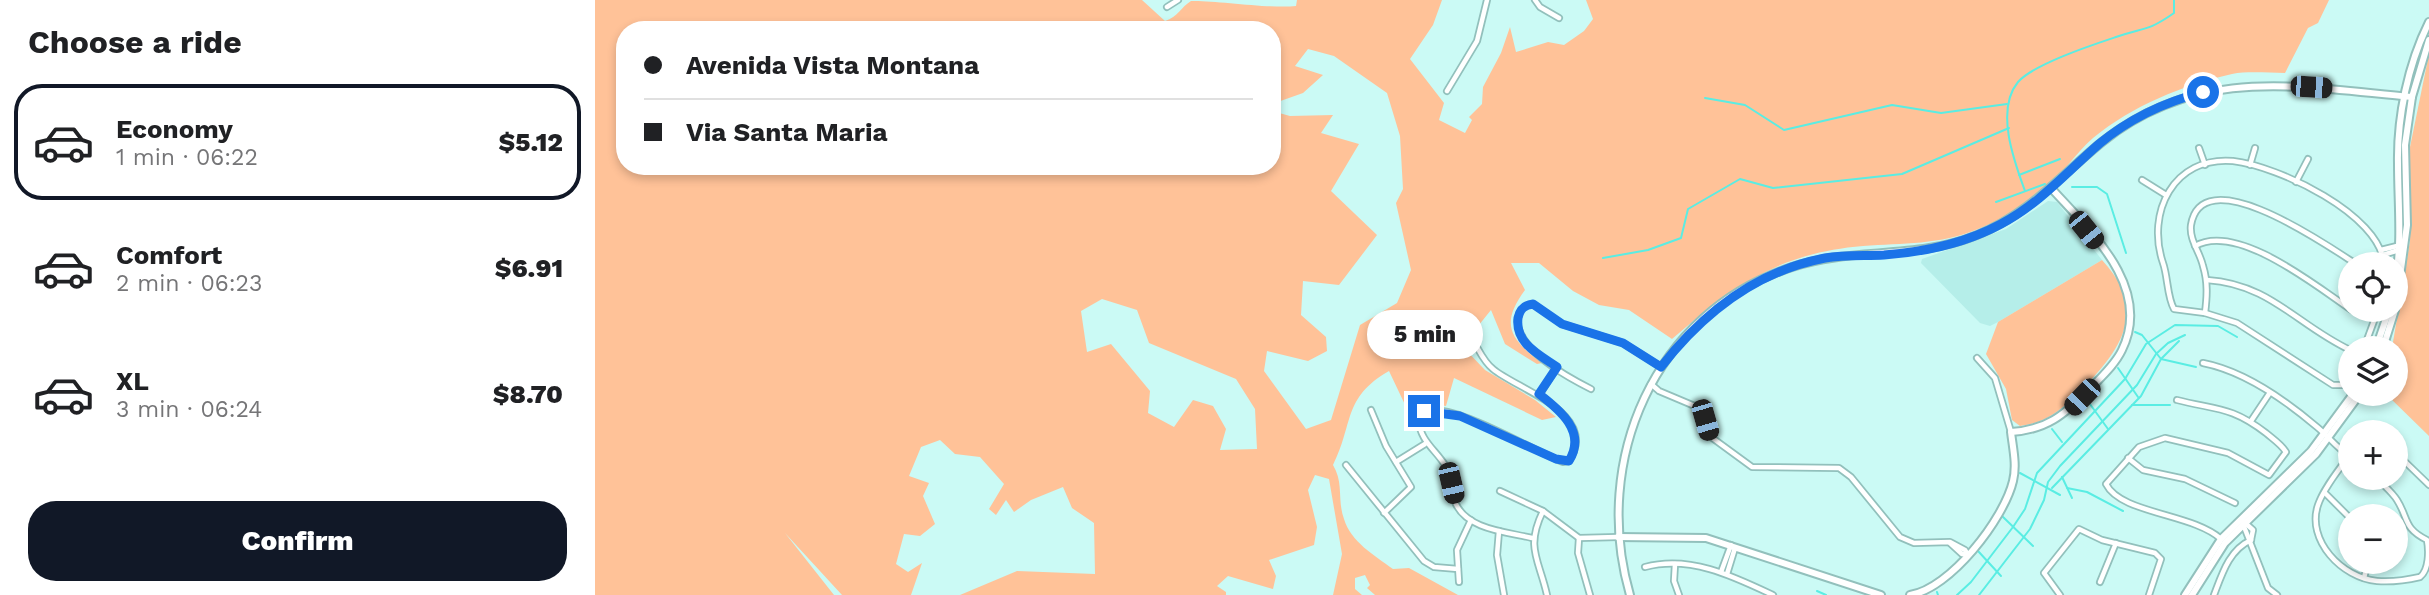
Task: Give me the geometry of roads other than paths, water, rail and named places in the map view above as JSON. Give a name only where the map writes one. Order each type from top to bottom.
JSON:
[{"type":"street","points":[[1167,7],[1178,0]]},
{"type":"street","points":[[1447,91],[1477,41],[1487,0]]},
{"type":"street","points":[[1535,0],[1540,7],[1559,18]]},
{"type":"street","points":[[2403,252],[2398,164],[2413,63],[2429,22]]},
{"type":"street","points":[[2408,96],[2429,40]]},
{"type":"street","points":[[1630,595],[1618,537],[1619,475],[1627,439],[1651,384],[1682,340],[1711,313],[1746,289],[1790,267],[1826,258],[1911,252],[1959,242],[2011,219],[2052,189],[2117,131],[2157,108],[2185,97],[2220,88],[2260,85],[2408,96]]},
{"type":"street","points":[[2199,148],[2205,165]]},
{"type":"street","points":[[2250,165],[2255,148]]},
{"type":"street","points":[[2296,182],[2308,159]]},
{"type":"street","points":[[2338,386],[2325,381],[2237,323],[2205,313],[2175,310],[2156,237],[2158,216],[2166,195],[2176,182],[2205,165],[2233,162],[2250,165],[2296,182],[2362,222],[2382,252],[2397,246],[2403,249]]},
{"type":"street","points":[[2143,180],[2166,195]]},
{"type":"street","points":[[2011,432],[2048,425],[2065,414],[2116,360],[2130,324],[2128,292],[2120,272],[2052,189]]},
{"type":"street","points":[[2205,313],[2207,280],[2191,227],[2196,213],[2213,202],[2229,201],[2282,218],[2338,253]]},
{"type":"street","points":[[2195,247],[2209,241],[2246,246],[2266,253],[2338,300]]},
{"type":"street","points":[[2207,280],[2251,288],[2338,344]]},
{"type":"street","points":[[1591,389],[1527,346],[1520,337],[1517,326],[1519,312],[1526,305],[1533,304],[1562,324],[1585,334],[1623,343],[1661,367]]},
{"type":"street","points":[[1474,342],[1492,368],[1539,394],[1554,406],[1572,428],[1576,440],[1569,461],[1556,459],[1460,416],[1429,410],[1418,419],[1425,444],[1446,467],[1456,505],[1471,520],[1499,531],[1532,538]]},
{"type":"street","points":[[1910,595],[1943,581],[1968,555],[2003,507],[2011,491],[2015,467],[2004,402],[1995,378],[1977,358]]},
{"type":"street","points":[[2203,363],[2231,370],[2306,417],[2338,446]]},
{"type":"street","points":[[1539,394],[1557,367]]},
{"type":"street","points":[[1651,384],[1697,407],[1711,437],[1752,467],[1839,468],[1851,477],[1900,537],[1914,543],[1949,542],[1962,554],[1968,555]]},
{"type":"street","points":[[2251,421],[2269,394]]},
{"type":"street","points":[[2177,400],[2230,410],[2251,421],[2286,452],[2269,475],[2228,453],[2174,439],[2153,440],[2128,458],[2108,478],[2107,488],[2144,509],[2198,524],[2223,541]]},
{"type":"street","points":[[2326,437],[2345,406]]},
{"type":"street","points":[[2185,595],[2223,541],[2326,437],[2351,406]]},
{"type":"street","points":[[1371,410],[1395,462],[1411,487],[1384,513]]},
{"type":"street","points":[[1395,462],[1425,444]]},
{"type":"street","points":[[2128,458],[2143,470],[2197,483],[2235,503]]},
{"type":"street","points":[[1346,465],[1424,561],[1434,566],[1458,569]]},
{"type":"street","points":[[2408,465],[2429,485]]},
{"type":"street","points":[[2338,472],[2316,512],[2322,546],[2332,558],[2364,578],[2377,581],[2420,577],[2424,573],[2427,541],[2414,534],[2406,523],[2397,500],[2388,490]]},
{"type":"street","points":[[1500,491],[1543,511],[1579,538],[1683,536],[1734,545],[1881,595]]},
{"type":"street","points":[[2325,493],[2338,506]]},
{"type":"street","points":[[1543,511],[1532,538],[1535,558],[1548,595]]},
{"type":"street","points":[[1459,582],[1457,550],[1471,520]]},
{"type":"street","points":[[2242,520],[2253,530],[2251,540],[2268,588],[2277,595]]},
{"type":"street","points":[[2060,595],[2044,573],[2079,529],[2116,544],[2155,553],[2161,559],[2148,595]]},
{"type":"street","points":[[1499,531],[1497,555],[1504,595]]},
{"type":"street","points":[[1579,538],[1578,553],[1590,595]]},
{"type":"street","points":[[2214,595],[2224,568],[2242,544],[2251,540]]},
{"type":"street","points":[[2192,595],[2223,541]]},
{"type":"street","points":[[2101,582],[2116,544]]},
{"type":"street","points":[[1724,573],[1734,545]]},
{"type":"street","points":[[1675,564],[1674,581],[1679,595]]},
{"type":"street","points":[[1645,567],[1675,564],[1724,573],[1773,595]]},
{"type":"street","points":[[2364,578],[2365,574]]},
{"type":"waterway","points":[[2025,191],[2012,151],[2007,121],[2011,93],[2018,82],[2037,68],[2064,56],[2157,23],[2174,13],[2174,0]]},
{"type":"waterway","points":[[1705,98],[1745,105],[1784,130],[1892,105],[1941,113],[2007,104]]},
{"type":"waterway","points":[[1603,258],[1648,250],[1681,238],[1688,209],[1740,179],[1773,188],[1902,174],[2009,128]]},
{"type":"waterway","points":[[2019,175],[2060,159]]},
{"type":"waterway","points":[[1996,202],[2045,184]]},
{"type":"waterway","points":[[2072,187],[2097,187],[2107,194],[2126,253]]},
{"type":"waterway","points":[[1957,595],[1971,582],[2025,509],[2037,473],[2125,379],[2146,344],[2175,325],[2218,326],[2237,337]]},
{"type":"waterway","points":[[2135,332],[2142,335],[2161,359],[2196,367]]},
{"type":"waterway","points":[[1979,595],[2030,529],[2044,500],[2048,482],[2060,466],[2137,385],[2156,354],[2168,343],[2185,335]]},
{"type":"waterway","points":[[2052,488],[2141,396],[2161,359],[2179,341]]},
{"type":"waterway","points":[[2118,368],[2138,397]]},
{"type":"waterway","points":[[2087,400],[2108,429]]},
{"type":"waterway","points":[[2132,405],[2170,405]]},
{"type":"waterway","points":[[2052,429],[2062,442]]},
{"type":"waterway","points":[[2020,473],[2060,495]]},
{"type":"waterway","points":[[2062,477],[2072,498]]},
{"type":"waterway","points":[[2067,488],[2087,492],[2123,511]]},
{"type":"waterway","points":[[2002,516],[2033,546]]},
{"type":"waterway","points":[[1978,551],[2001,576]]},
{"type":"waterway","points":[[1817,591],[1826,595]]}]
